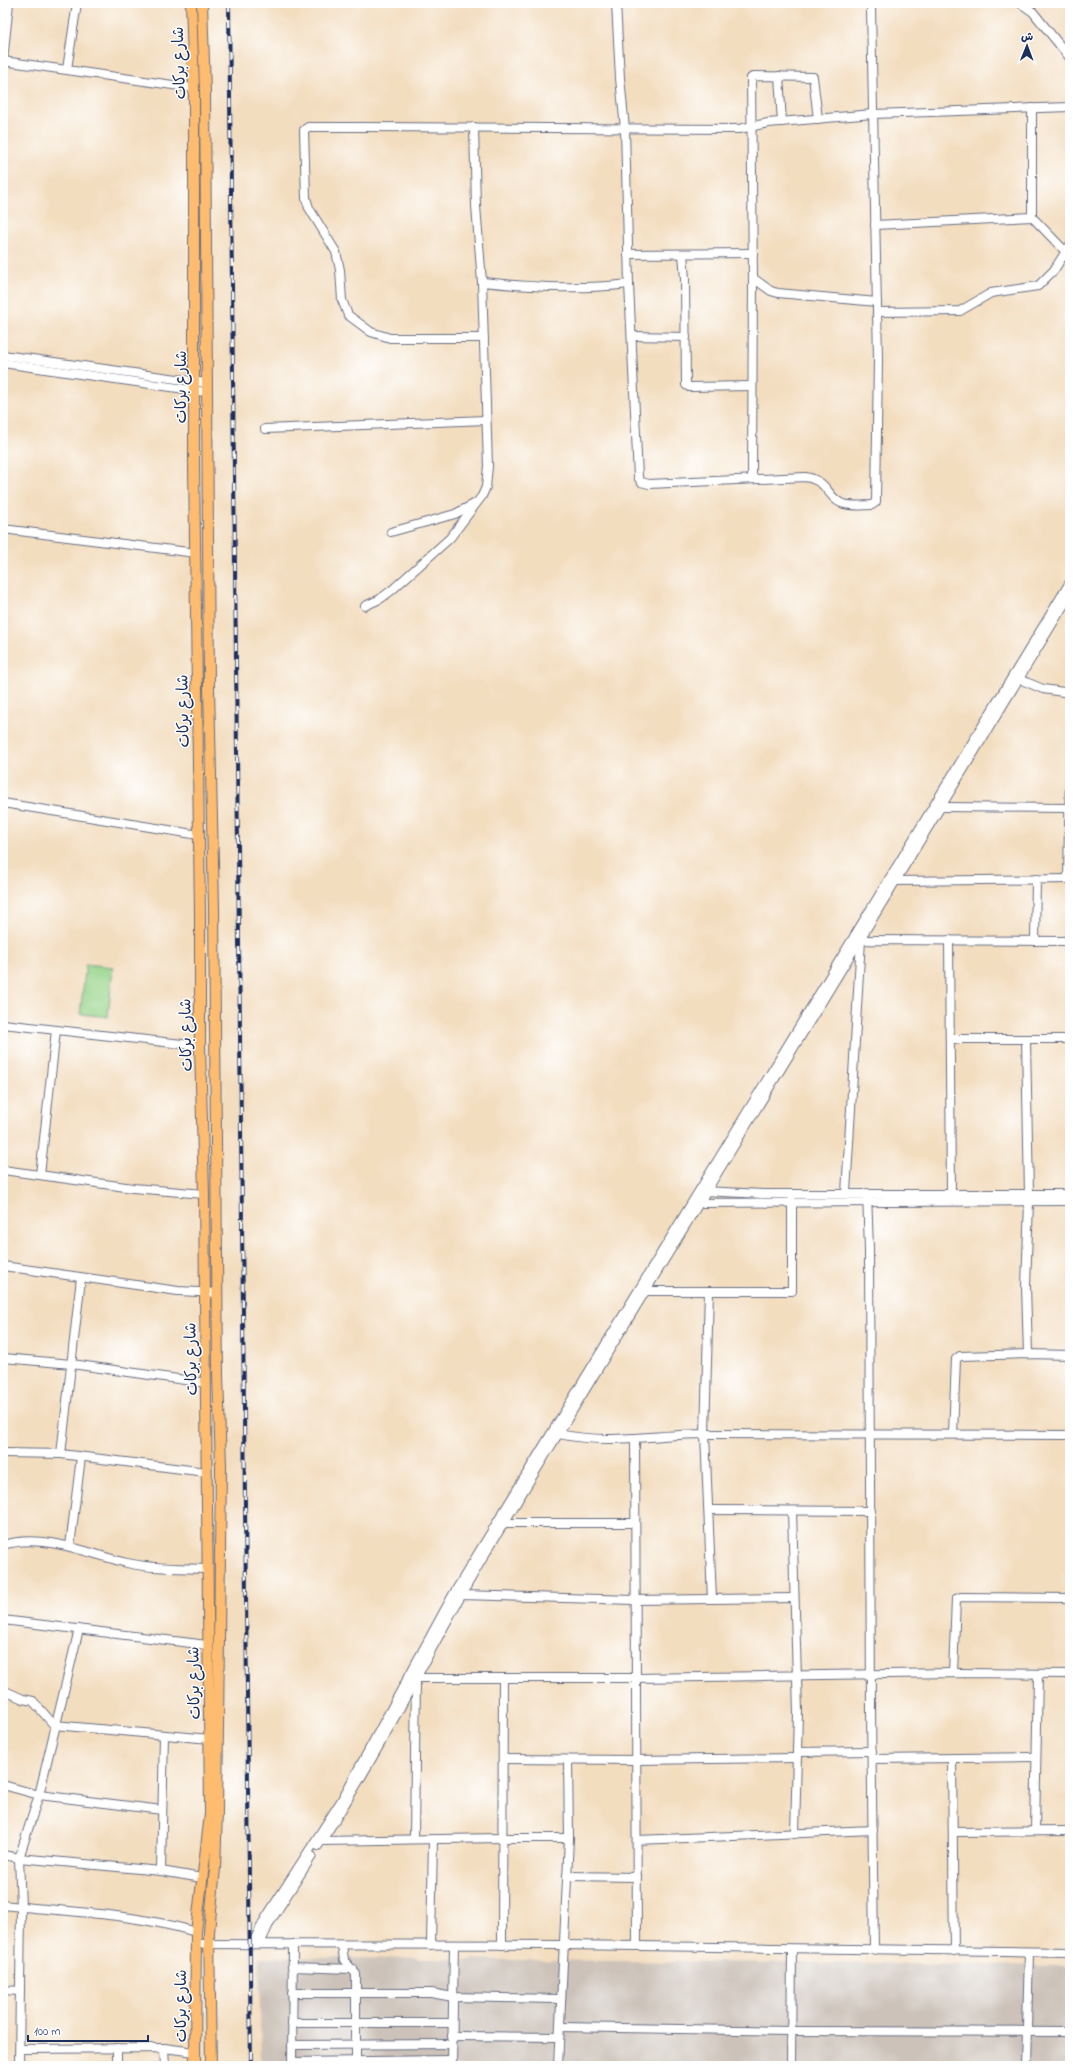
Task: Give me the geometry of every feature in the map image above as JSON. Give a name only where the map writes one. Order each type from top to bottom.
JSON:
[{"type":"main road","name":"شارع بركات","points":[[191,3],[194,88],[194,466],[200,1046],[204,1194],[206,1569],[210,1739],[210,1814],[196,1932],[195,2066]]},
{"type":"main road","name":"شارع بركات","points":[[202,3],[205,91],[206,387],[221,1481],[215,1868],[210,1944],[211,2066]]},
{"type":"street","points":[[9,3],[3,61],[194,88]]},
{"type":"street","points":[[67,69],[77,3]]},
{"type":"street","points":[[616,3],[620,78],[625,129],[629,284],[638,477],[641,482],[649,484],[692,483],[752,478],[805,477],[815,479],[823,484],[838,502],[843,504],[875,505],[878,466],[877,302],[871,8],[873,3]]},
{"type":"street","points":[[1020,3],[1033,12],[1070,58]]},
{"type":"street","points":[[752,478],[753,253],[751,78],[779,76],[813,77],[818,119]]},
{"type":"street","points":[[779,76],[782,122]]},
{"type":"street","points":[[484,338],[384,337],[371,332],[348,315],[342,300],[340,270],[336,252],[309,208],[306,198],[304,130],[308,127],[596,127],[625,129],[751,127],[763,124],[874,114],[1070,107]]},
{"type":"street","points":[[1032,108],[1032,217]]},
{"type":"street","points":[[365,606],[386,594],[424,560],[437,551],[450,538],[486,487],[488,477],[484,338],[482,282],[476,206],[474,127]]},
{"type":"street","points":[[875,225],[1032,217],[1067,248],[1070,262]]},
{"type":"street","points":[[877,312],[960,311],[991,293],[1038,286],[1054,270],[1067,248]]},
{"type":"street","points":[[628,254],[753,253]]},
{"type":"street","points":[[683,254],[686,385],[689,387],[752,386]]},
{"type":"street","points":[[753,278],[771,291],[778,293],[877,302]]},
{"type":"street","points":[[482,282],[557,288],[591,288],[629,284]]},
{"type":"street","points":[[632,336],[686,337]]},
{"type":"street","points":[[3,356],[195,386]]},
{"type":"street","points":[[3,363],[206,387]]},
{"type":"street","points":[[265,429],[486,420]]},
{"type":"street","points":[[391,532],[455,514],[476,502]]},
{"type":"street","points":[[3,529],[196,554]]},
{"type":"street","points":[[703,1191],[861,940],[942,807],[1019,679],[1070,582]]},
{"type":"street","points":[[256,1944],[265,1919],[341,1800],[396,1707],[416,1678],[461,1595],[646,1290],[703,1191],[1050,622],[1070,595]]},
{"type":"street","points":[[1019,679],[1043,689],[1070,693]]},
{"type":"street","points":[[896,881],[1069,879],[1070,773]]},
{"type":"street","points":[[3,803],[198,835]]},
{"type":"street","points":[[942,807],[1069,808]]},
{"type":"street","points":[[1035,941],[1036,879]]},
{"type":"street","points":[[861,940],[1070,941]]},
{"type":"street","points":[[846,1193],[861,940]]},
{"type":"street","points":[[949,940],[952,1039],[951,1194]]},
{"type":"street","points":[[3,1024],[200,1046]]},
{"type":"street","points":[[40,1176],[56,1030]]},
{"type":"street","points":[[952,1039],[1070,1039]]},
{"type":"street","points":[[1026,1040],[1029,1198],[1026,1286],[1028,1354]]},
{"type":"street","points":[[3,1170],[133,1188],[204,1194]]},
{"type":"street","points":[[703,1191],[763,1194],[846,1193],[868,1197],[1029,1198],[1070,1194]]},
{"type":"street","points":[[696,1203],[792,1201],[951,1194],[1070,1201]]},
{"type":"street","points":[[868,1197],[874,1950]]},
{"type":"street","points":[[646,1290],[792,1291],[792,1201]]},
{"type":"street","points":[[256,1944],[287,1898],[350,1797],[454,1593],[696,1203]]},
{"type":"street","points":[[3,1266],[81,1278],[205,1293],[218,1293]]},
{"type":"street","points":[[61,1454],[81,1278]]},
{"type":"street","points":[[709,1291],[704,1434],[709,1510],[712,1599]]},
{"type":"street","points":[[952,1434],[956,1359],[960,1356],[1028,1354],[1070,1355]]},
{"type":"street","points":[[3,1358],[72,1364],[206,1383]]},
{"type":"street","points":[[559,1434],[573,1437],[635,1438],[704,1434],[1070,1435]]},
{"type":"street","points":[[635,1438],[634,1600],[637,1946]]},
{"type":"street","points":[[3,1453],[61,1454],[206,1472]]},
{"type":"street","points":[[70,1546],[81,1457]]},
{"type":"street","points":[[709,1510],[871,1511]]},
{"type":"street","points":[[792,1511],[798,1755],[795,1834]]},
{"type":"street","points":[[505,1523],[634,1523]]},
{"type":"street","points":[[3,1545],[12,1542],[28,1542],[70,1546],[127,1563],[151,1568],[206,1569]]},
{"type":"street","points":[[461,1595],[634,1600],[794,1598]]},
{"type":"street","points":[[953,1673],[956,1598],[1070,1598]]},
{"type":"street","points":[[3,1620],[207,1645]]},
{"type":"street","points":[[19,2066],[19,1858],[39,1796],[54,1725],[78,1628]]},
{"type":"street","points":[[416,1678],[635,1678],[953,1673],[1070,1674]]},
{"type":"street","points":[[1035,1831],[1038,1674]]},
{"type":"street","points":[[414,1839],[416,1678]]},
{"type":"street","points":[[502,1945],[503,1678]]},
{"type":"street","points":[[3,1690],[23,1699],[33,1701],[54,1725],[210,1739]]},
{"type":"street","points":[[162,1872],[164,1735]]},
{"type":"street","points":[[502,1759],[636,1760],[798,1755],[872,1755],[952,1759],[1036,1757]]},
{"type":"street","points":[[952,1759],[954,1951]]},
{"type":"street","points":[[558,2066],[560,1999],[569,1838],[568,1760]]},
{"type":"street","points":[[3,1785],[39,1796],[162,1810]]},
{"type":"street","points":[[637,1840],[873,1830]]},
{"type":"street","points":[[953,1832],[1070,1831]]},
{"type":"street","points":[[321,1842],[414,1839],[569,1838]]},
{"type":"street","points":[[432,1839],[432,1945]]},
{"type":"street","points":[[3,1855],[19,1858],[162,1872],[202,1878]]},
{"type":"street","points":[[567,1876],[637,1877]]},
{"type":"street","points":[[3,1905],[131,1917],[165,1923],[196,1932]]},
{"type":"street","points":[[196,1944],[563,1945],[1070,1952]]},
{"type":"street","points":[[293,1944],[292,2064],[356,2062],[452,2063],[454,1945]]},
{"type":"street","points":[[342,1945],[344,1960],[353,1968],[356,1974],[356,2062]]},
{"type":"street","points":[[790,2066],[792,1949]]},
{"type":"street","points":[[1026,2066],[1029,1952]]},
{"type":"street","points":[[292,1968],[353,1968]]},
{"type":"street","points":[[3,1990],[20,1991]]},
{"type":"street","points":[[292,1993],[431,1993],[453,1997],[560,1999]]},
{"type":"street","points":[[292,2023],[452,2023]]},
{"type":"street","points":[[560,2027],[791,2031],[1070,2032]]},
{"type":"street","points":[[292,2045],[356,2046],[452,2040],[559,2037]]},
{"type":"street","points":[[117,2048],[117,2066]]},
{"type":"street","points":[[20,2049],[164,2048],[195,2052]]},
{"type":"street","points":[[164,2048],[165,2066]]},
{"type":"shaded area","points":[[259,1957],[1070,1966],[1070,2066],[261,2066]]},
{"type":"green space","points":[[86,964],[113,967],[108,1017],[80,1014]]},
{"type":"railway","points":[[229,3],[251,2066]]}]
